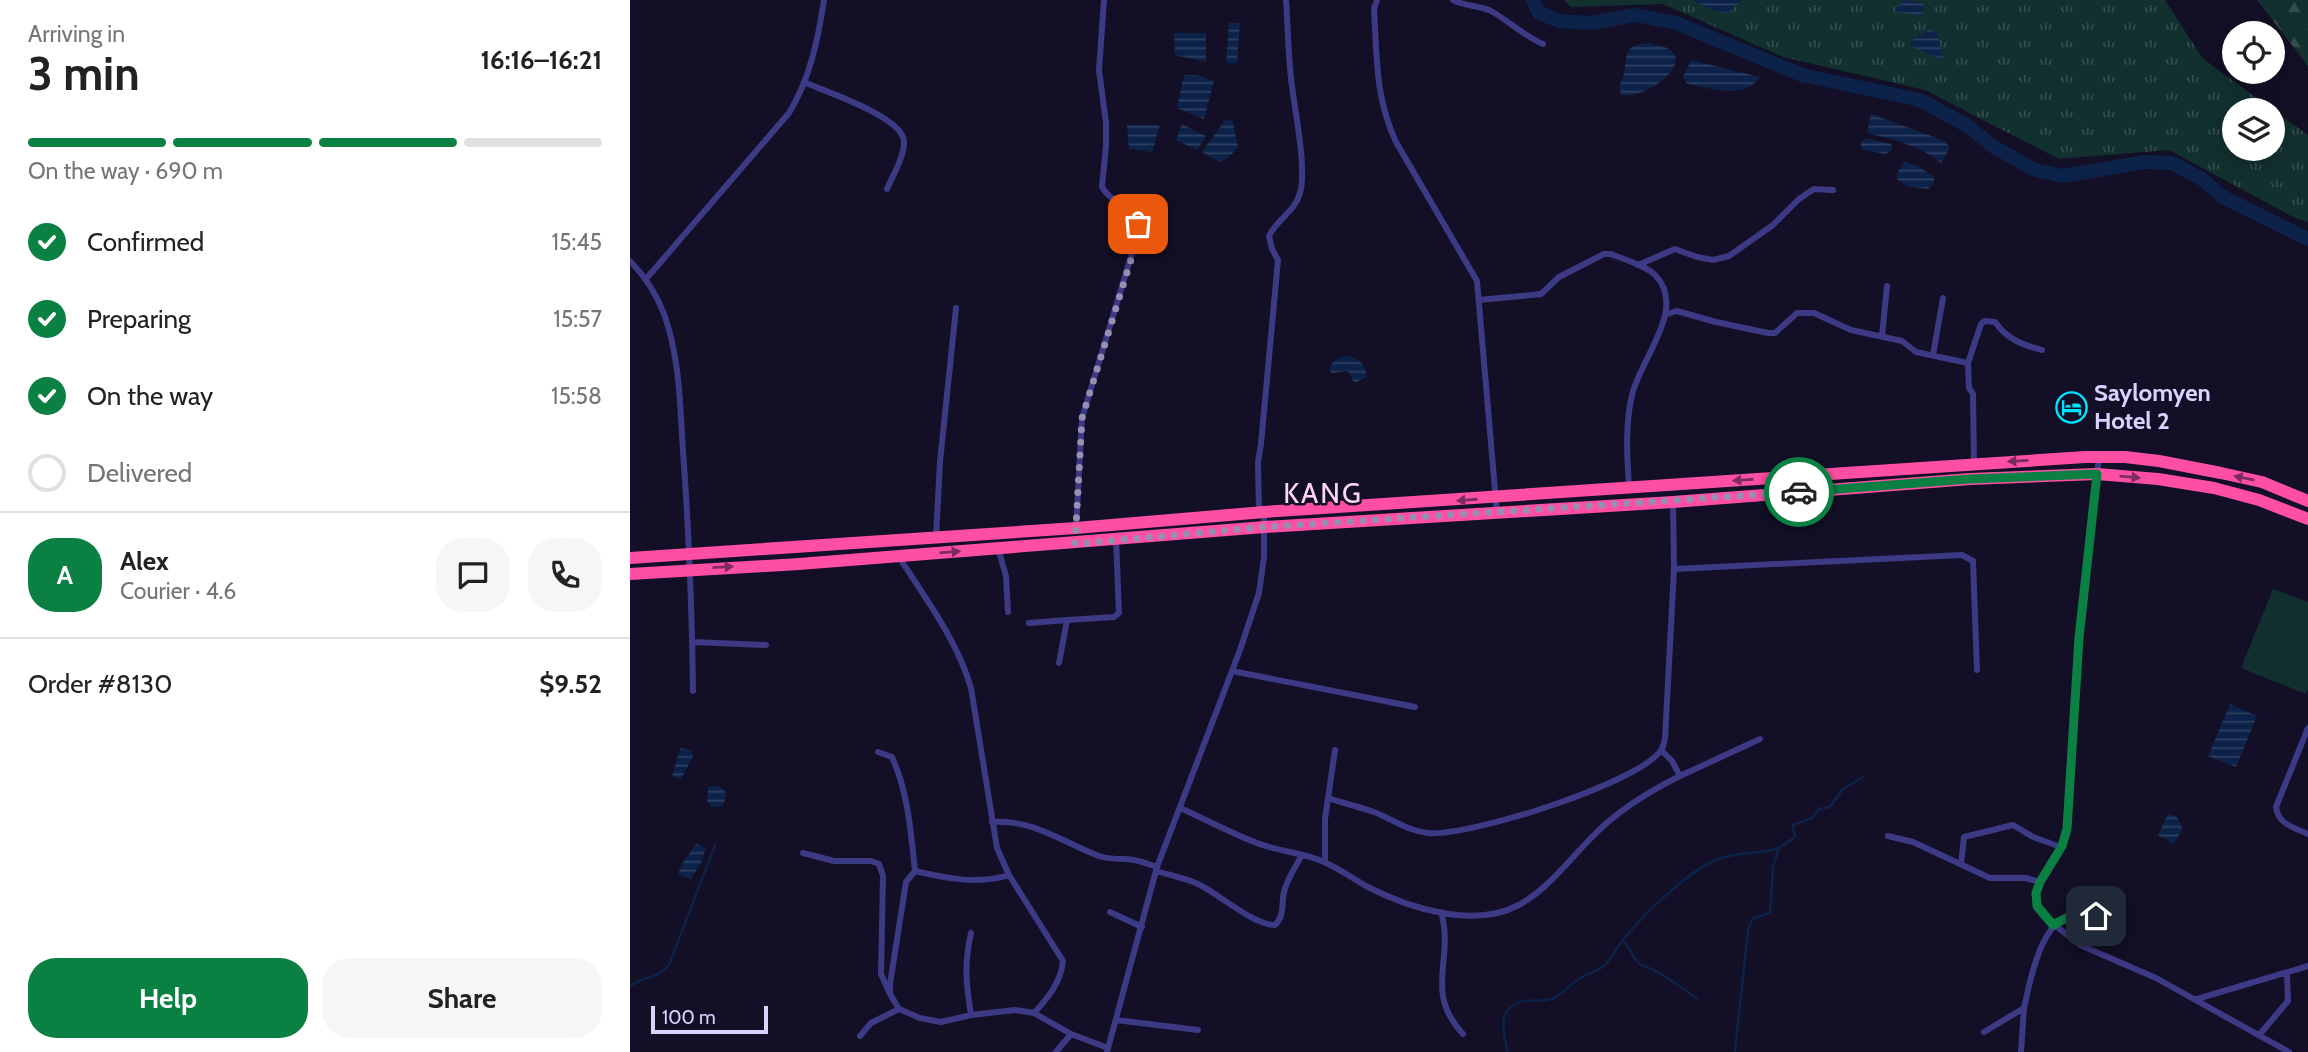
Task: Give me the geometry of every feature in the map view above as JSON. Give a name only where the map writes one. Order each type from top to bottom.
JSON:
[{"type":"highway","points":[[630,558],[1076,528],[1261,512],[2099,457],[2159,461],[2221,473],[2262,482],[2308,501]]},
{"type":"highway","points":[[1882,471],[1883,486]]},
{"type":"highway","points":[[630,573],[899,557],[1265,527],[1673,502],[1970,479],[2097,474],[2158,479],[2214,488],[2259,500],[2308,519]]},
{"type":"street","points":[[646,279],[789,113],[801,93],[819,31],[824,0]]},
{"type":"street","points":[[1075,544],[1082,418],[1139,230],[1136,215],[1126,204],[1105,192],[1102,187],[1106,145],[1100,71],[1104,0]]},
{"type":"street","points":[[803,853],[834,862],[871,861],[879,864],[883,876],[881,974],[899,1009],[920,1018],[941,1022],[971,1015],[1015,1010],[1034,1013],[1107,1050],[1156,869],[1259,593],[1265,527],[1261,512],[1258,462],[1278,260],[1269,236],[1277,223],[1293,209],[1301,182],[1286,0]]},
{"type":"street","points":[[1377,0],[1374,9],[1378,73],[1385,117],[1396,142],[1475,276],[1497,513]]},
{"type":"street","points":[[1453,0],[1490,10],[1530,38],[1544,44]]},
{"type":"street","points":[[804,82],[869,110],[902,131],[903,150],[887,188]]},
{"type":"street","points":[[1638,265],[1675,249],[1713,260],[1729,256],[1773,225],[1799,199],[1814,189],[1833,190]]},
{"type":"street","points":[[1479,300],[1541,294],[1559,277],[1604,254],[1611,254],[1655,274],[1664,288],[1668,302],[1667,314],[1637,377],[1631,396],[1626,443],[1629,488]]},
{"type":"street","points":[[630,261],[646,279],[665,316],[677,368],[691,553],[694,691]]},
{"type":"street","points":[[1882,336],[1887,286]]},
{"type":"street","points":[[1933,355],[1943,298]]},
{"type":"street","points":[[936,537],[940,462],[956,308]]},
{"type":"street","points":[[1667,314],[1677,311],[1716,322],[1775,333],[1797,313],[1814,313],[1851,330],[1902,341],[1916,352],[1968,363]]},
{"type":"street","points":[[1974,464],[1973,394],[1969,388],[1968,363],[1982,324],[1985,321],[1995,321],[2006,335],[2021,344],[2042,349]]},
{"type":"street","points":[[2099,457],[2079,638],[2067,829],[2062,846],[2040,882],[2036,893],[2037,906],[2053,925],[2080,945],[2122,962],[2197,999],[2286,1051]]},
{"type":"street","points":[[1328,798],[1375,813],[1408,828],[1430,833],[1479,828],[1571,798],[1623,777],[1661,750],[1665,739],[1674,569],[1673,502]]},
{"type":"street","points":[[1029,623],[1114,617],[1119,613],[1116,540]]},
{"type":"street","points":[[998,548],[1006,576],[1008,612]]},
{"type":"street","points":[[1674,569],[1962,555],[1970,557],[1973,561],[1977,670]]},
{"type":"street","points":[[899,557],[952,640],[964,666],[971,688],[997,848],[1009,875],[1063,961],[1062,972],[1055,986],[1034,1013]]},
{"type":"street","points":[[1059,663],[1067,620]]},
{"type":"street","points":[[692,642],[766,645]]},
{"type":"street","points":[[1232,671],[1415,708]]},
{"type":"street","points":[[2308,728],[2276,807],[2277,816],[2283,823],[2308,834]]},
{"type":"street","points":[[1180,808],[1259,844],[1325,862],[1368,887],[1403,902],[1441,912],[1481,916],[1518,905],[1554,879],[1595,834],[1652,790],[1760,739]]},
{"type":"street","points":[[1325,862],[1325,819],[1335,750]]},
{"type":"street","points":[[1661,750],[1672,761],[1680,776]]},
{"type":"street","points":[[878,752],[892,757],[900,772],[911,826],[915,871],[906,882],[890,995]]},
{"type":"street","points":[[992,821],[1024,823],[1098,856],[1142,862],[1199,884],[1267,925],[1275,925],[1280,920],[1284,892],[1302,855]]},
{"type":"street","points":[[1961,864],[1964,837],[2013,825],[2034,837],[2062,846]]},
{"type":"street","points":[[1888,836],[1913,842],[1990,878],[2014,877],[2040,882]]},
{"type":"street","points":[[915,871],[939,877],[991,880],[1009,875]]},
{"type":"street","points":[[1110,912],[1142,927]]},
{"type":"street","points":[[1441,912],[1447,942],[1440,981],[1450,1021],[1462,1034]]},
{"type":"street","points":[[2021,1052],[2024,1008],[2035,967],[2053,925],[2070,915],[2084,913],[2122,925]]},
{"type":"street","points":[[971,933],[965,957],[965,974],[971,1015]]},
{"type":"street","points":[[2197,999],[2308,966]]},
{"type":"street","points":[[2260,1034],[2288,1001],[2287,974]]},
{"type":"street","points":[[1984,1032],[2024,1008]]},
{"type":"street","points":[[860,1036],[871,1023],[899,1009]]},
{"type":"street","points":[[1116,1020],[1199,1030]]},
{"type":"street","points":[[1056,1052],[1071,1034]]},
{"type":"green space","points":[[1564,0],[2165,0],[2203,59],[2222,73],[2222,84],[2238,84],[2257,98],[2222,98],[2222,161],[2285,161],[2285,118],[2308,135],[2308,222],[2293,217],[2169,150],[2059,159],[1925,90],[1783,57],[1663,4],[1571,7]]},
{"type":"green space","points":[[2257,0],[2308,0],[2308,66],[2285,36],[2285,21],[2273,21]]},
{"type":"green space","points":[[2273,589],[2308,602],[2306,694],[2241,668]]},
{"type":"water","points":[[1692,0],[1742,0],[1728,13],[1718,12]]},
{"type":"water","points":[[1904,0],[1924,3],[1921,16],[1894,11]]},
{"type":"water","points":[[1229,23],[1240,23],[1237,63],[1226,63]]},
{"type":"water","points":[[1930,29],[1937,34],[1944,58],[1940,59],[1911,46],[1911,41]]},
{"type":"water","points":[[1174,33],[1206,33],[1206,62],[1175,55]]},
{"type":"water","points":[[1649,43],[1670,50],[1675,56],[1675,64],[1663,80],[1653,87],[1631,95],[1621,95],[1620,86],[1628,51],[1635,46]]},
{"type":"water","points":[[1691,60],[1760,77],[1745,88],[1726,91],[1687,84],[1683,77]]},
{"type":"water","points":[[1184,75],[1197,75],[1214,81],[1204,119],[1177,108]]},
{"type":"water","points":[[1871,114],[1945,141],[1950,148],[1941,163],[1916,148],[1867,133]]},
{"type":"water","points":[[1226,119],[1233,122],[1238,147],[1220,162],[1202,152]]},
{"type":"water","points":[[1182,124],[1206,136],[1197,150],[1176,140]]},
{"type":"water","points":[[1127,125],[1160,125],[1152,152],[1129,149]]},
{"type":"water","points":[[1865,138],[1891,144],[1892,148],[1885,154],[1861,149],[1861,142]]},
{"type":"water","points":[[1904,162],[1918,166],[1934,177],[1934,183],[1928,189],[1906,186],[1897,179],[1897,173]]},
{"type":"water","points":[[1349,356],[1362,363],[1367,377],[1354,383],[1348,371],[1332,373],[1329,370],[1336,360]]},
{"type":"water","points":[[2230,704],[2257,716],[2236,767],[2208,756]]},
{"type":"water","points":[[680,748],[691,750],[693,756],[681,779],[672,776]]},
{"type":"water","points":[[717,786],[724,789],[726,796],[723,806],[712,807],[707,801],[708,787]]},
{"type":"water","points":[[2168,814],[2176,816],[2183,829],[2173,844],[2158,835]]},
{"type":"water","points":[[696,844],[706,848],[701,863],[691,879],[678,875],[681,865]]},
{"type":"waterway","points":[[1533,0],[1539,13],[1559,21],[1591,23],[1635,15],[1676,23],[1802,75],[1920,100],[1966,125],[1994,147],[2035,170],[2063,176],[2145,162],[2172,163],[2202,179],[2223,197],[2308,239]]},
{"type":"waterway","points":[[1735,1052],[1748,930],[1754,918],[1770,913],[1773,867],[1779,848],[1795,837],[1793,825],[1812,818],[1819,809],[1830,807],[1843,789],[1863,777]]},
{"type":"waterway","points":[[630,986],[660,973],[669,965],[715,845]]},
{"type":"waterway","points":[[1507,1052],[1503,1020],[1512,1006],[1518,1002],[1556,997],[1577,980],[1602,967],[1645,915],[1678,884],[1701,868],[1729,856],[1779,848]]},
{"type":"waterway","points":[[1623,940],[1640,964],[1671,980],[1697,1000]]},
{"type":"way so far","points":[[1138,224],[1138,237],[1082,418],[1075,544],[1265,527],[1799,492]]},
{"type":"place","name":"Saylomyen Hotel 2","points":[[2071,407]]},
{"type":"district","name":"KANG","points":[[1323,493]]},
{"type":"route","points":[[1799,492],[1970,479],[2097,474],[2079,638],[2067,829],[2062,846],[2036,893],[2037,906],[2053,925],[2070,915],[2084,913],[2096,916]]}]
